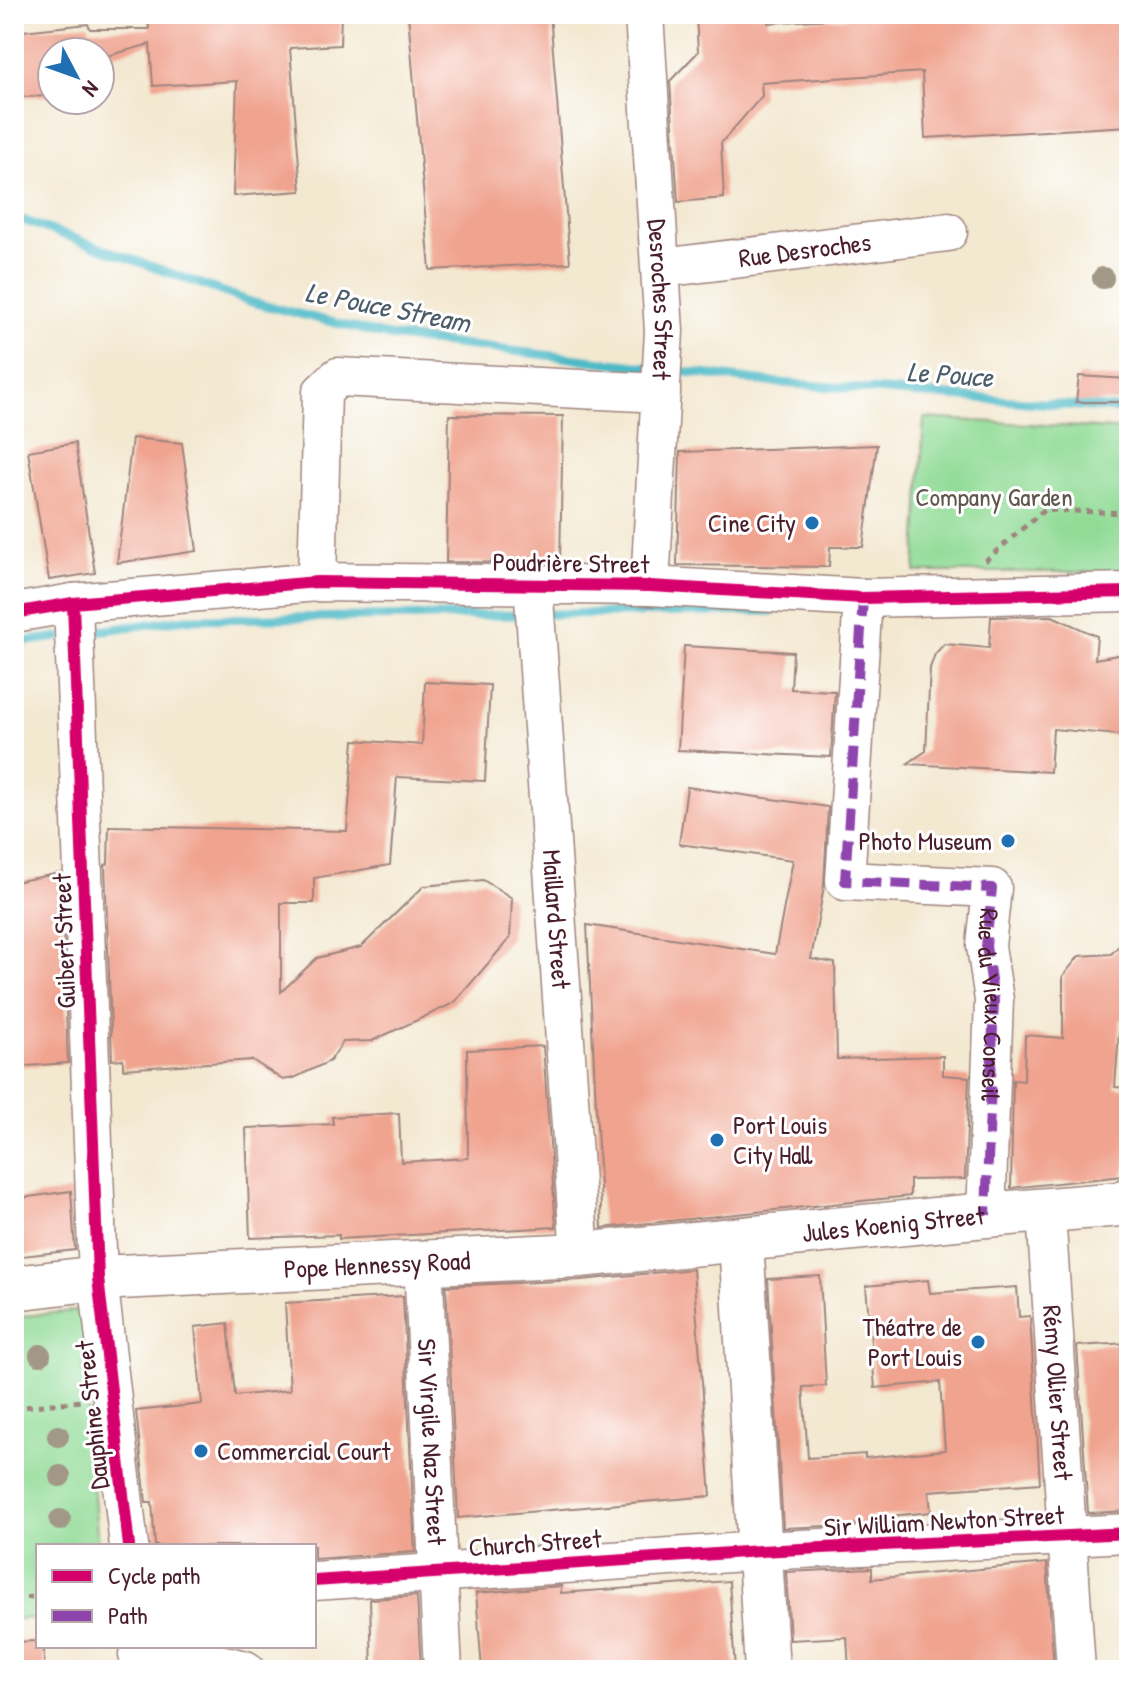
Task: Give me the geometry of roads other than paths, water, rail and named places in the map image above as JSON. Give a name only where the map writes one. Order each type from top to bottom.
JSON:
[{"type":"main road","name":"Jules Koenig Street","points":[[741,1241],[986,1215],[1046,1213],[1121,1204],[1129,1200]]},
{"type":"main road","name":"Pope Hennessy Road","points":[[14,1288],[98,1278],[580,1255],[741,1241]]},
{"type":"main road","points":[[741,1241],[767,1670]]},
{"type":"street","name":"Desroches Street","points":[[644,14],[664,331],[650,586]]},
{"type":"street","name":"Rue Desroches","points":[[662,268],[948,232]]},
{"type":"street","points":[[317,582],[322,392],[338,377],[661,393]]},
{"type":"street","name":"Poudrière Street","points":[[14,613],[73,603],[317,582],[650,586],[862,610],[945,596],[1129,592]]},
{"type":"street","name":"Maillard Street","points":[[533,584],[580,1255]]},
{"type":"street","name":"Guibert Street","points":[[73,603],[98,1278]]},
{"type":"street","name":"Rue du Vieux Conseil","points":[[862,610],[845,881],[992,888],[986,946],[994,1000],[986,1215]]},
{"type":"street","name":"Rémy Ollier Street","points":[[1046,1213],[1076,1670]]},
{"type":"street","name":"Sir Virgile Naz Street","points":[[423,1262],[443,1670]]},
{"type":"street","name":"Dauphine Street","points":[[98,1278],[129,1544]]},
{"type":"street","name":"Sir William Newton Street","points":[[760,1551],[1129,1533]]},
{"type":"street","name":"Church Street","points":[[316,1581],[760,1551]]},
{"type":"street","points":[[138,1657],[172,1653],[245,1670]]},
{"type":"waterway","name":"Le Pouce Stream","points":[[14,217],[251,302],[388,336],[654,368]]},
{"type":"waterway","name":"Le Pouce","points":[[669,370],[768,382],[1129,410]]},
{"type":"waterway","points":[[551,614],[772,611]]},
{"type":"waterway","points":[[90,632],[186,619],[518,615]]},
{"type":"waterway","points":[[14,643],[58,637]]},
{"type":"place","name":"Cine City","points":[[812,523]]},
{"type":"place","name":"Photo Museum","points":[[1008,841]]},
{"type":"place","name":"Port Louis City Hall","points":[[717,1140]]},
{"type":"place","name":"Théatre de Port Louis","points":[[978,1342]]},
{"type":"place","name":"Commercial Court","points":[[201,1451]]},
{"type":"park label","name":"Company Garden","points":[[994,497]]}]
